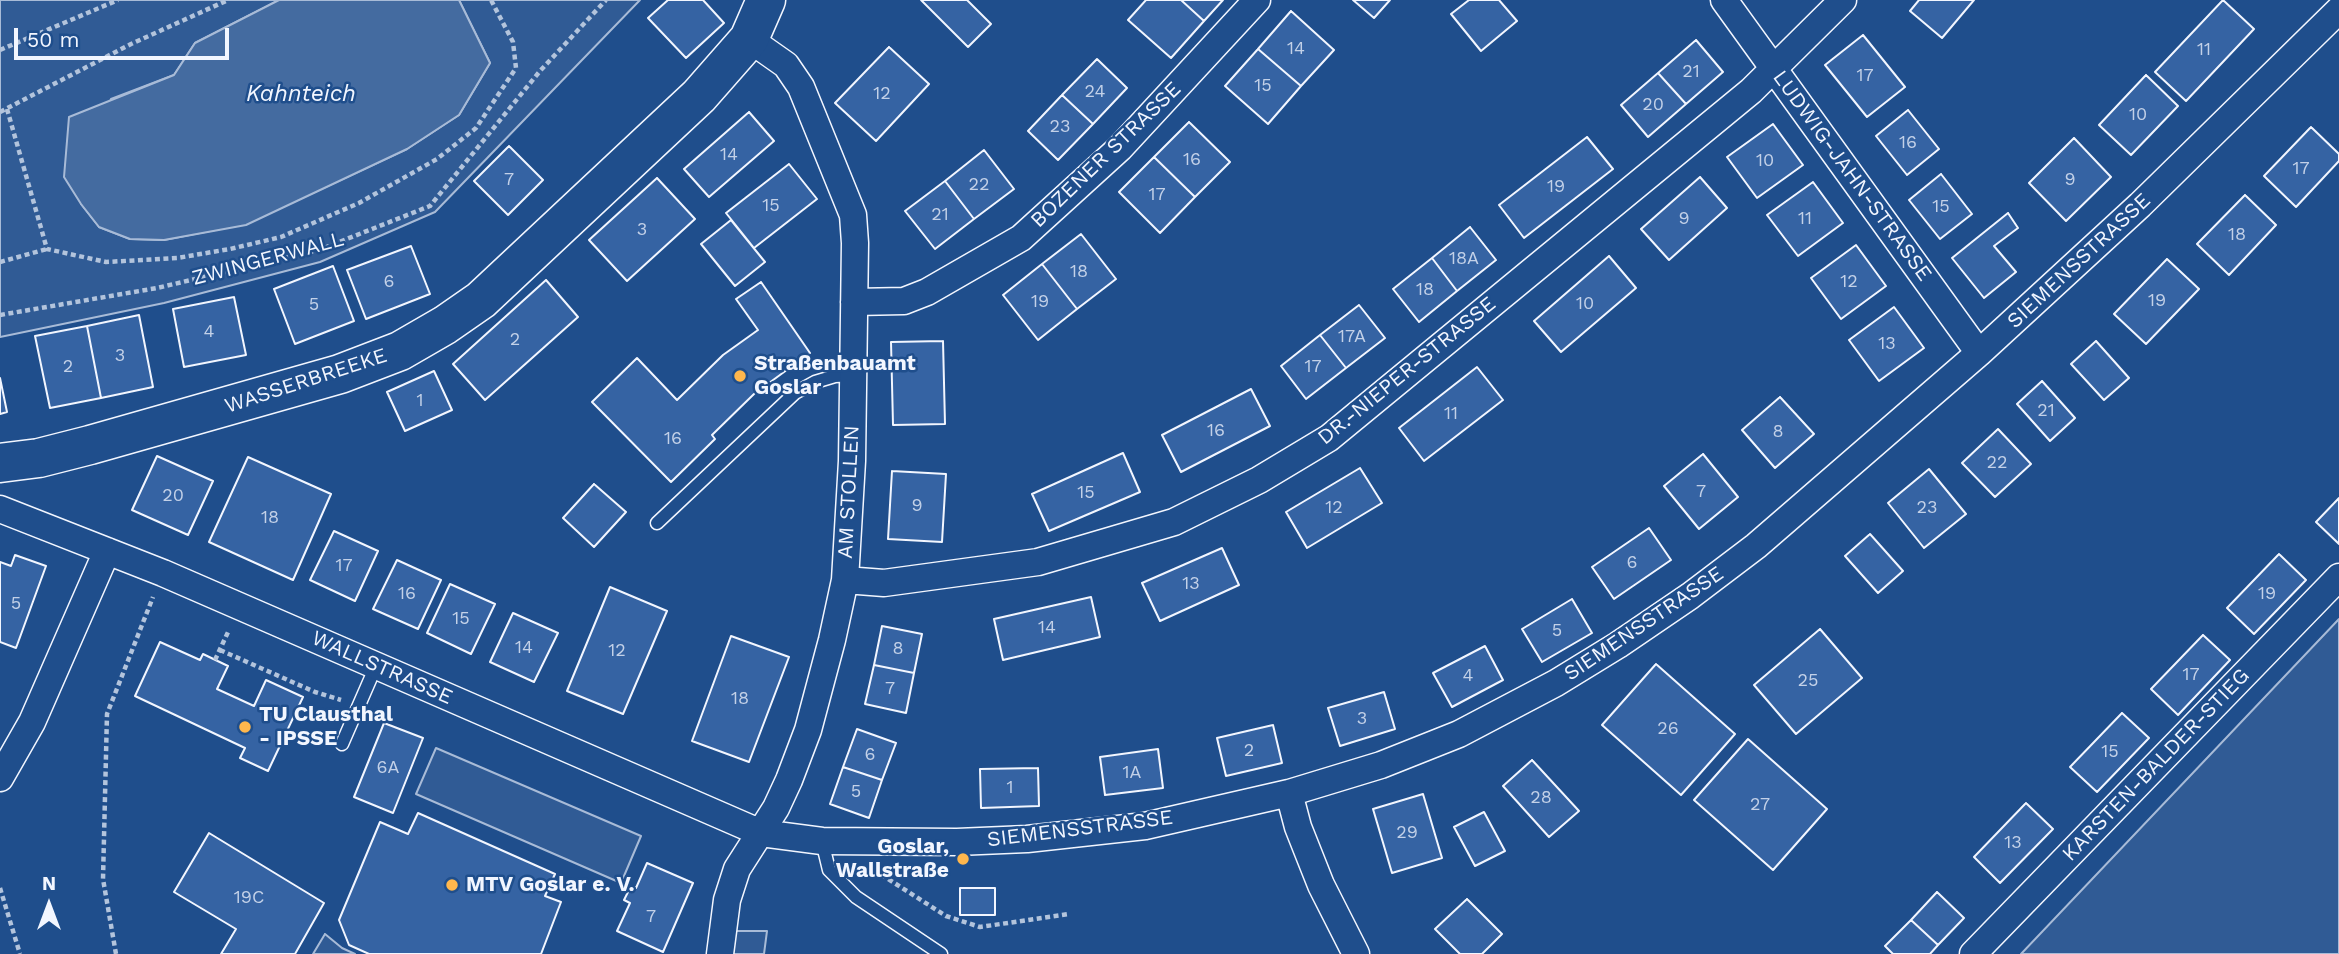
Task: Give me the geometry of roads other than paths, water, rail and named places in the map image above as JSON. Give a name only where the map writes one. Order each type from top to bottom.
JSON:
[{"type":"main road","points":[[749,39],[766,0]]},
{"type":"main road","name":"WASSERBREEKE","points":[[0,463],[39,458],[215,411],[341,374],[400,351],[481,300],[699,96],[749,39]]},
{"type":"street","name":"BOZENER STRASSE","points":[[854,302],[904,300],[927,292],[1021,238],[1120,148],[1257,0]]},
{"type":"street","name":"LUDWIG-JAHN-STRASSE","points":[[1724,0],[1979,353]]},
{"type":"street","name":"DR.-NIEPER-STRASSE","points":[[845,580],[884,583],[1038,562],[1174,522],[1259,480],[1329,438],[1751,91],[1843,0]]},
{"type":"street","name":"SIEMENSSTRASSE","points":[[761,834],[822,841],[957,842],[1027,839],[1145,826],[1289,793],[1381,765],[1459,734],[1556,683],[1618,645],[1690,596],[1756,546],[1979,353],[2140,205],[2339,10]]},
{"type":"street","name":"AM STOLLEN","points":[[720,954],[727,900],[737,869],[761,834],[785,789],[808,730],[845,580],[850,514],[854,375],[853,215],[801,87],[786,65],[749,39]]},
{"type":"street","name":"WALLSTRASSE","points":[[0,509],[163,573],[761,834]]},
{"type":"street","points":[[0,778],[32,722],[107,551]]},
{"type":"street","name":"KARSTEN-BALDER-STIEG","points":[[1973,954],[2339,577]]},
{"type":"street","points":[[1289,793],[1298,827],[1321,885],[1356,954]]},
{"type":"lane","points":[[657,523],[795,393],[815,382],[835,376],[854,375]]},
{"type":"lane","points":[[342,744],[376,666]]},
{"type":"lane","points":[[822,841],[829,870],[856,897],[941,954]]},
{"type":"water","name":"Kahnteich","points":[[279,0],[459,0],[490,63],[459,115],[407,149],[246,225],[164,240],[130,239],[99,227],[64,177],[69,117],[174,75],[195,43]]},
{"type":"place","name":"Straßenbauamt Goslar","points":[[740,376]]},
{"type":"place","name":"TU Clausthal - IPSSE","points":[[245,727]]},
{"type":"place","name":"Goslar, Wallstraße","points":[[963,859]]},
{"type":"place","name":"MTV Goslar e. V.","points":[[452,885]]}]
